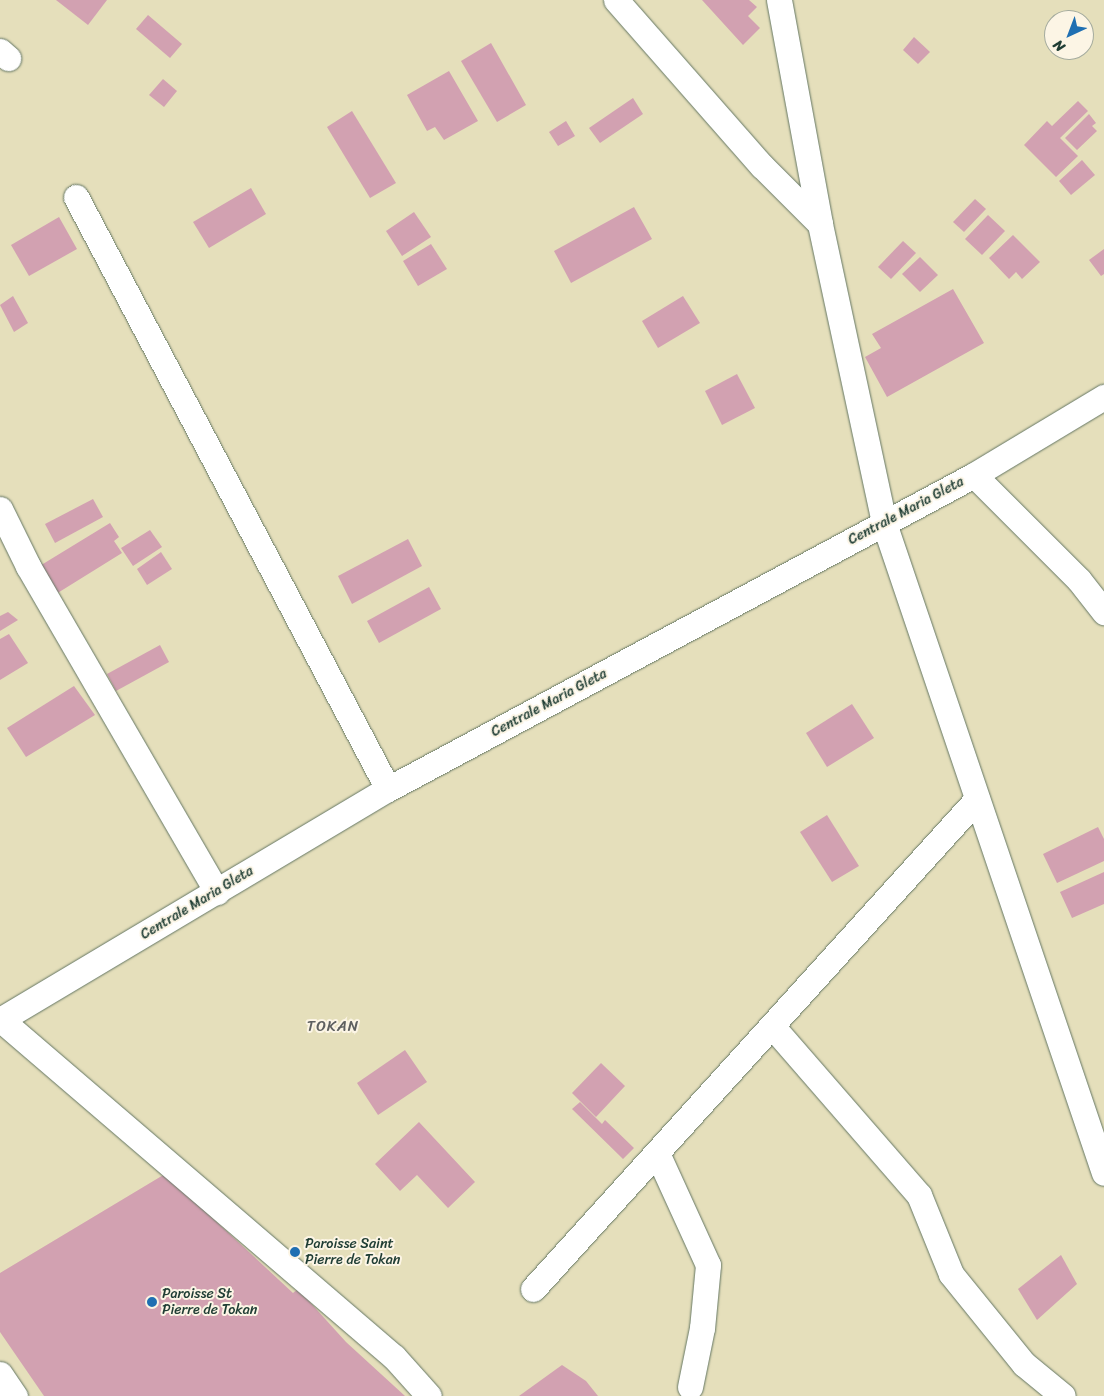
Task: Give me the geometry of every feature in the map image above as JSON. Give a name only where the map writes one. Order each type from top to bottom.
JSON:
[{"type":"street","points":[[616,0],[762,166],[820,224]]},
{"type":"street","points":[[779,0],[820,224],[884,523],[1104,1173]]},
{"type":"street","points":[[76,197],[388,789]]},
{"type":"street","name":"Centrale Maria Gleta","points":[[0,1019],[388,789],[974,475],[1104,397]]},
{"type":"street","points":[[974,475],[1080,580],[1104,612]]},
{"type":"street","points":[[0,509],[28,566],[217,892]]},
{"type":"street","points":[[533,1289],[977,799]]},
{"type":"street","points":[[0,1019],[394,1357],[429,1396]]},
{"type":"street","points":[[772,1026],[918,1195],[951,1274],[1024,1364],[1062,1396]]},
{"type":"street","points":[[657,1153],[708,1265],[702,1328],[690,1386]]},
{"type":"street","points":[[0,1374],[15,1396]]},
{"type":"building","points":[[56,0],[107,0],[88,25]]},
{"type":"building","points":[[702,0],[749,0],[757,7],[748,16],[760,28],[743,45]]},
{"type":"building","points":[[148,15],[182,44],[170,58],[136,29]]},
{"type":"building","points":[[914,37],[930,52],[918,64],[903,50]]},
{"type":"building","points":[[491,43],[526,105],[497,122],[461,61]]},
{"type":"building","points":[[449,71],[478,121],[444,140],[435,127],[427,131],[407,95]]},
{"type":"building","points":[[163,79],[177,91],[164,107],[149,95]]},
{"type":"building","points":[[633,98],[643,114],[600,143],[589,128]]},
{"type":"building","points":[[1078,101],[1088,111],[1060,138],[1078,156],[1056,177],[1024,145],[1047,121],[1052,126]]},
{"type":"building","points":[[352,111],[396,183],[370,198],[327,127]]},
{"type":"building","points":[[1089,114],[1096,123],[1092,126],[1097,131],[1077,150],[1065,138]]},
{"type":"building","points":[[566,121],[575,136],[558,146],[549,132]]},
{"type":"building","points":[[1082,160],[1095,175],[1071,195],[1059,181]]},
{"type":"building","points":[[251,188],[266,214],[209,248],[193,222]]},
{"type":"building","points":[[975,199],[986,209],[964,232],[953,222]]},
{"type":"building","points":[[634,207],[652,239],[571,283],[554,251]]},
{"type":"building","points":[[414,212],[431,237],[402,256],[386,231]]},
{"type":"building","points":[[988,215],[1005,231],[982,255],[965,239]]},
{"type":"building","points":[[59,217],[77,249],[29,276],[11,245]]},
{"type":"building","points":[[1013,235],[1040,262],[1022,279],[1016,272],[1009,279],[989,258]]},
{"type":"building","points":[[903,241],[916,253],[891,279],[878,267]]},
{"type":"building","points":[[431,244],[447,269],[418,286],[403,261]]},
{"type":"building","points":[[1104,249],[1104,274],[1101,276],[1089,260]]},
{"type":"building","points":[[920,257],[938,275],[920,292],[902,274]]},
{"type":"building","points":[[953,289],[984,343],[887,397],[865,357],[881,348],[872,334]]},
{"type":"building","points":[[13,296],[28,323],[14,332],[0,305]]},
{"type":"building","points":[[683,296],[700,323],[658,348],[642,321]]},
{"type":"building","points":[[737,374],[755,408],[722,425],[705,391]]},
{"type":"building","points":[[93,499],[103,517],[55,543],[45,524]]},
{"type":"building","points":[[110,523],[119,537],[114,541],[122,553],[56,594],[38,567]]},
{"type":"building","points":[[150,530],[162,547],[133,566],[121,548]]},
{"type":"building","points":[[408,539],[422,566],[352,604],[338,576]]},
{"type":"building","points":[[161,552],[172,569],[147,585],[137,569]]},
{"type":"building","points":[[429,587],[441,609],[379,643],[367,621]]},
{"type":"building","points":[[8,612],[18,620],[0,631],[0,616]]},
{"type":"building","points":[[9,634],[28,663],[0,680],[0,639]]},
{"type":"building","points":[[160,645],[169,662],[116,691],[107,674]]},
{"type":"building","points":[[74,686],[95,715],[26,757],[7,728]]},
{"type":"building","points":[[852,704],[874,738],[827,767],[806,733]]},
{"type":"building","points":[[827,815],[859,866],[832,882],[800,832]]},
{"type":"building","points":[[1098,827],[1104,839],[1104,861],[1057,883],[1043,854]]},
{"type":"building","points":[[1104,872],[1104,904],[1072,918],[1060,892]]},
{"type":"building","points":[[405,1050],[427,1082],[378,1115],[357,1083]]},
{"type":"building","points":[[601,1063],[625,1086],[596,1117],[572,1093]]},
{"type":"building","points":[[580,1102],[602,1124],[605,1120],[634,1148],[623,1159],[572,1109]]},
{"type":"building","points":[[419,1122],[475,1182],[448,1208],[417,1175],[400,1191],[375,1164]]},
{"type":"building","name":"Paroisse St Pierre de Tokan","points":[[165,1174],[293,1293],[298,1289],[346,1342],[405,1396],[44,1396],[0,1332],[0,1273]]},
{"type":"building","points":[[1061,1255],[1077,1284],[1037,1320],[1018,1289]]},
{"type":"building","points":[[562,1365],[586,1381],[598,1396],[519,1396]]},
{"type":"place","name":"Paroisse Saint Pierre de Tokan","points":[[295,1252]]},
{"type":"place","name":"Paroisse St Pierre de Tokan","points":[[152,1302]]},
{"type":"district","name":"TOKAN","points":[[333,1027]]}]
